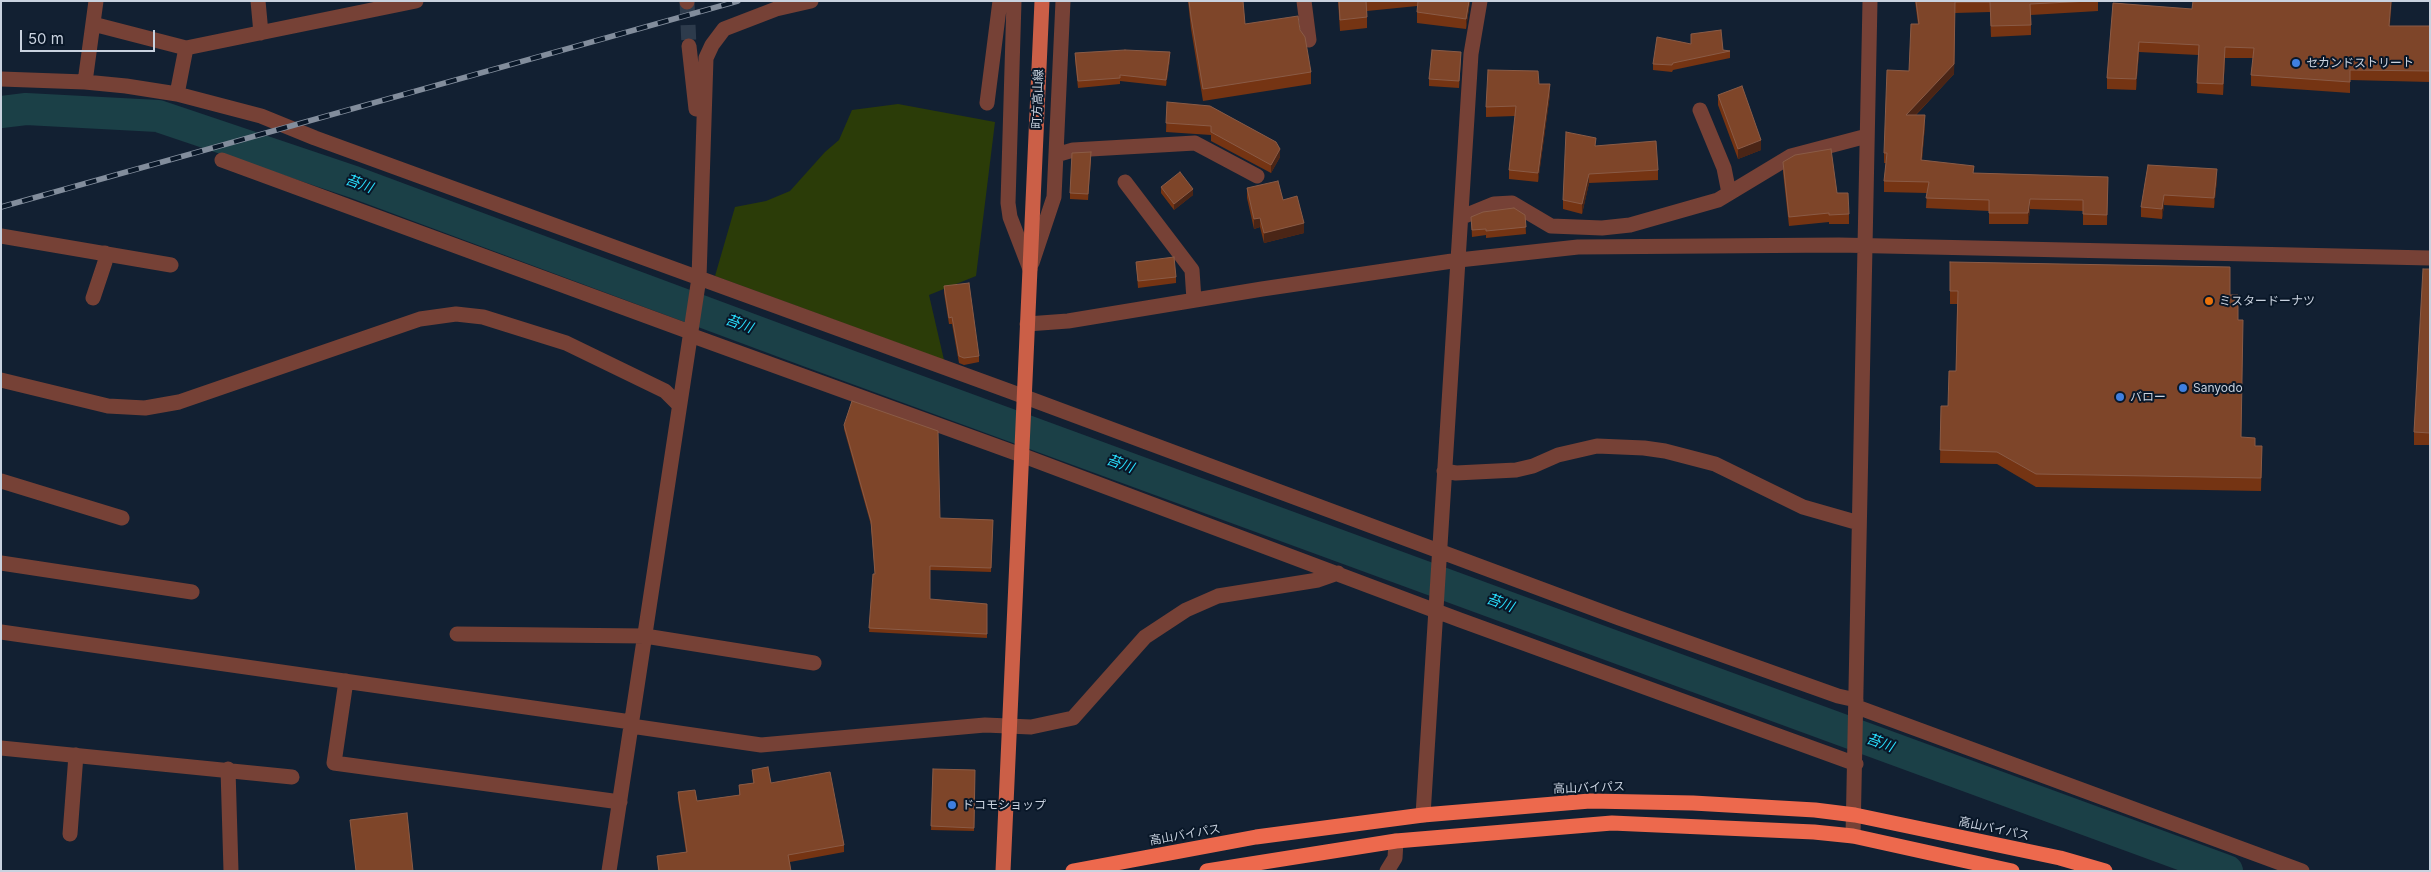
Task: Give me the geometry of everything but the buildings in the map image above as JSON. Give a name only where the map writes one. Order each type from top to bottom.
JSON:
[{"type":"highway","name":"高山バイパス","points":[[1073,871],[1256,837],[1423,815],[1590,801],[1702,803],[1815,810],[1855,815],[2060,858],[2105,871]]},
{"type":"highway","points":[[1207,871],[1396,841],[1518,829],[1612,823],[1853,836],[2012,871]]},
{"type":"main road","name":"町方高山線","points":[[1024,400],[1042,1]]},
{"type":"main road","points":[[1003,871],[1024,400]]},
{"type":"street","points":[[85,82],[96,1]]},
{"type":"street","points":[[258,1],[261,33]]},
{"type":"street","points":[[93,24],[186,48],[416,1]]},
{"type":"street","points":[[610,871],[678,404],[698,281],[705,68],[712,45],[724,29],[776,9],[810,1]]},
{"type":"street","points":[[987,103],[1000,1]]},
{"type":"street","points":[[1014,1],[1008,203],[1010,217],[1030,269]]},
{"type":"street","points":[[1030,269],[1054,197],[1063,1]]},
{"type":"street","points":[[1304,1],[1310,40]]},
{"type":"street","points":[[1423,815],[1471,54],[1480,1]]},
{"type":"street","points":[[1853,836],[1855,815],[1870,1]]},
{"type":"street","points":[[689,46],[695,104],[702,144]]},
{"type":"street","points":[[176,94],[186,48]]},
{"type":"street","points":[[1,79],[85,82],[176,94],[261,116],[314,138],[1439,555],[1838,696],[1857,706],[2302,871]]},
{"type":"street","points":[[1700,110],[1724,168],[1729,193]]},
{"type":"street","points":[[1462,217],[1494,204],[1512,203],[1522,206],[1540,221],[1551,226],[1602,228],[1630,225],[1718,200],[1791,156],[1867,136]]},
{"type":"street","points":[[1056,155],[1073,150],[1195,143],[1257,176]]},
{"type":"street","points":[[222,160],[1022,453],[1338,573],[1436,607],[1855,762]]},
{"type":"street","points":[[1125,182],[1192,270],[1194,300]]},
{"type":"street","points":[[1,236],[171,265]]},
{"type":"street","points":[[1027,324],[1068,321],[1459,260],[1578,248],[1838,245],[2430,258]]},
{"type":"street","points":[[92,298],[105,262],[105,253]]},
{"type":"street","points":[[1,380],[108,406],[145,408],[179,402],[420,319],[456,314],[484,317],[566,343],[665,391],[678,404]]},
{"type":"street","points":[[1444,471],[1465,473],[1516,470],[1533,466],[1558,455],[1597,446],[1644,448],[1715,464],[1803,507],[1859,523]]},
{"type":"street","points":[[1,481],[57,496],[122,518]]},
{"type":"street","points":[[1,563],[192,592]]},
{"type":"street","points":[[1,632],[346,680],[761,745],[985,725],[1031,727],[1073,718],[1145,636],[1179,614],[1218,596],[1318,580],[1338,573]]},
{"type":"street","points":[[457,634],[645,636],[814,663]]},
{"type":"street","points":[[346,680],[334,763],[620,802]]},
{"type":"street","points":[[1,748],[228,769],[292,777]]},
{"type":"street","points":[[70,834],[76,755]]},
{"type":"street","points":[[228,769],[231,871]]},
{"type":"street","points":[[1387,871],[1395,858],[1396,841]]},
{"type":"green space","points":[[898,104],[995,122],[976,276],[929,295],[944,360],[715,276],[735,207],[766,201],[790,191],[825,152],[839,140],[852,110]]},
{"type":"waterway","name":"苔川","points":[[1,112],[26,109],[158,116],[354,182],[803,349],[2227,871]]},
{"type":"tunnel","points":[[687,2],[689,46]]},
{"type":"railway","points":[[1,207],[738,1]]},
{"type":"place","name":"セカンドストリート","points":[[2296,63]]},
{"type":"place","name":"ミスタードーナツ","points":[[2209,301]]},
{"type":"place","name":"Sanyodo","points":[[2183,388]]},
{"type":"place","name":"バロー","points":[[2120,397]]},
{"type":"place","name":"ドコモショップ","points":[[952,805]]}]
